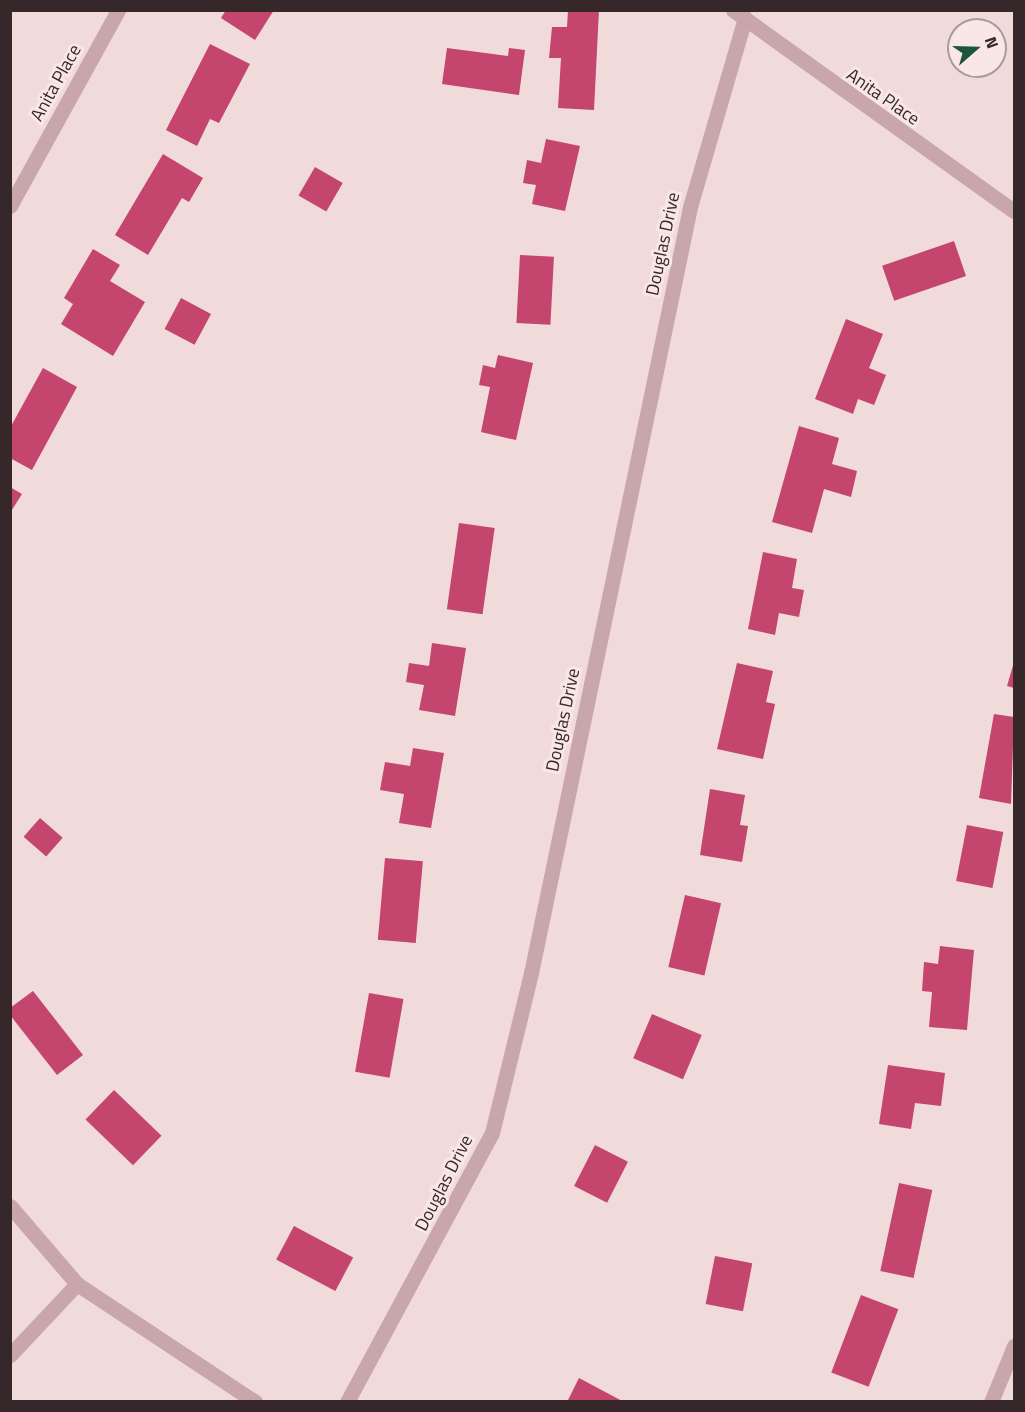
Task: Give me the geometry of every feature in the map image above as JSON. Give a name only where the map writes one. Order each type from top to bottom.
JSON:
[{"type":"street","name":"Anita Place","points":[[10,206],[118,10]]},
{"type":"street","name":"Anita Place","points":[[739,14],[813,71],[1014,211]]},
{"type":"street","name":"Douglas Drive","points":[[347,1401],[492,1133],[531,973],[690,207],[739,14]]},
{"type":"street","points":[[10,1206],[76,1284],[255,1401]]},
{"type":"street","points":[[10,1355],[76,1284]]},
{"type":"street","points":[[991,1401],[1014,1346]]},
{"type":"building","points":[[226,10],[274,10],[255,40],[221,18]]},
{"type":"building","points":[[568,10],[599,10],[594,110],[558,108],[561,58],[549,58],[552,27],[567,27]]},
{"type":"building","points":[[210,44],[250,64],[219,123],[210,119],[197,146],[166,130]]},
{"type":"building","points":[[447,48],[508,56],[509,48],[525,50],[519,95],[442,84]]},
{"type":"building","points":[[546,139],[580,146],[565,211],[532,204],[536,185],[523,183],[527,160],[541,163]]},
{"type":"building","points":[[163,154],[203,178],[189,202],[182,198],[148,255],[115,235]]},
{"type":"building","points":[[315,167],[343,183],[326,212],[298,196]]},
{"type":"building","points":[[954,241],[966,276],[894,301],[882,266]]},
{"type":"building","points":[[93,249],[120,265],[110,281],[145,302],[113,356],[61,324],[73,304],[64,298]]},
{"type":"building","points":[[520,255],[554,257],[550,325],[516,323]]},
{"type":"building","points":[[181,298],[211,314],[195,345],[165,329]]},
{"type":"building","points":[[846,319],[883,334],[869,368],[886,375],[874,405],[858,399],[853,414],[815,399]]},
{"type":"building","points":[[498,355],[533,363],[516,440],[481,432],[490,387],[479,385],[483,365],[495,368]]},
{"type":"building","points":[[43,368],[77,387],[32,470],[10,458],[10,428]]},
{"type":"building","points":[[799,426],[839,438],[832,464],[857,471],[851,497],[824,489],[812,533],[772,522]]},
{"type":"building","points":[[10,487],[22,494],[10,513]]},
{"type":"building","points":[[459,523],[495,528],[483,614],[447,609]]},
{"type":"building","points":[[763,552],[797,559],[792,588],[804,590],[799,617],[779,613],[775,635],[748,629]]},
{"type":"building","points":[[432,643],[466,648],[455,716],[419,710],[424,685],[406,682],[409,663],[429,666]]},
{"type":"building","points":[[1014,662],[1014,688],[1007,686]]},
{"type":"building","points":[[737,663],[773,671],[766,702],[775,704],[763,759],[717,749]]},
{"type":"building","points":[[994,714],[1014,717],[1011,804],[979,798]]},
{"type":"building","points":[[413,748],[444,753],[431,828],[399,823],[404,794],[380,790],[385,762],[410,766]]},
{"type":"building","points":[[710,789],[745,795],[740,825],[748,826],[742,862],[700,855]]},
{"type":"building","points":[[40,818],[63,838],[46,857],[24,837]]},
{"type":"building","points":[[967,825],[1003,832],[992,888],[956,881]]},
{"type":"building","points":[[385,858],[423,861],[416,943],[378,940]]},
{"type":"building","points":[[685,895],[721,903],[704,975],[668,967]]},
{"type":"building","points":[[940,946],[974,950],[967,1030],[929,1027],[932,992],[922,991],[924,962],[938,964]]},
{"type":"building","points":[[33,991],[83,1055],[57,1075],[10,1015],[10,1008]]},
{"type":"building","points":[[369,993],[403,999],[390,1078],[355,1072]]},
{"type":"building","points":[[652,1014],[702,1035],[683,1079],[633,1058]]},
{"type":"building","points":[[888,1065],[945,1073],[941,1106],[915,1103],[911,1129],[879,1124]]},
{"type":"building","points":[[114,1090],[161,1136],[133,1165],[86,1119]]},
{"type":"building","points":[[595,1145],[628,1162],[607,1203],[574,1186]]},
{"type":"building","points":[[899,1183],[932,1190],[914,1278],[880,1271]]},
{"type":"building","points":[[294,1226],[353,1257],[335,1291],[276,1260]]},
{"type":"building","points":[[715,1256],[752,1263],[743,1311],[706,1304]]},
{"type":"building","points":[[861,1295],[898,1309],[869,1387],[831,1372]]},
{"type":"building","points":[[579,1378],[624,1402],[567,1402]]}]
